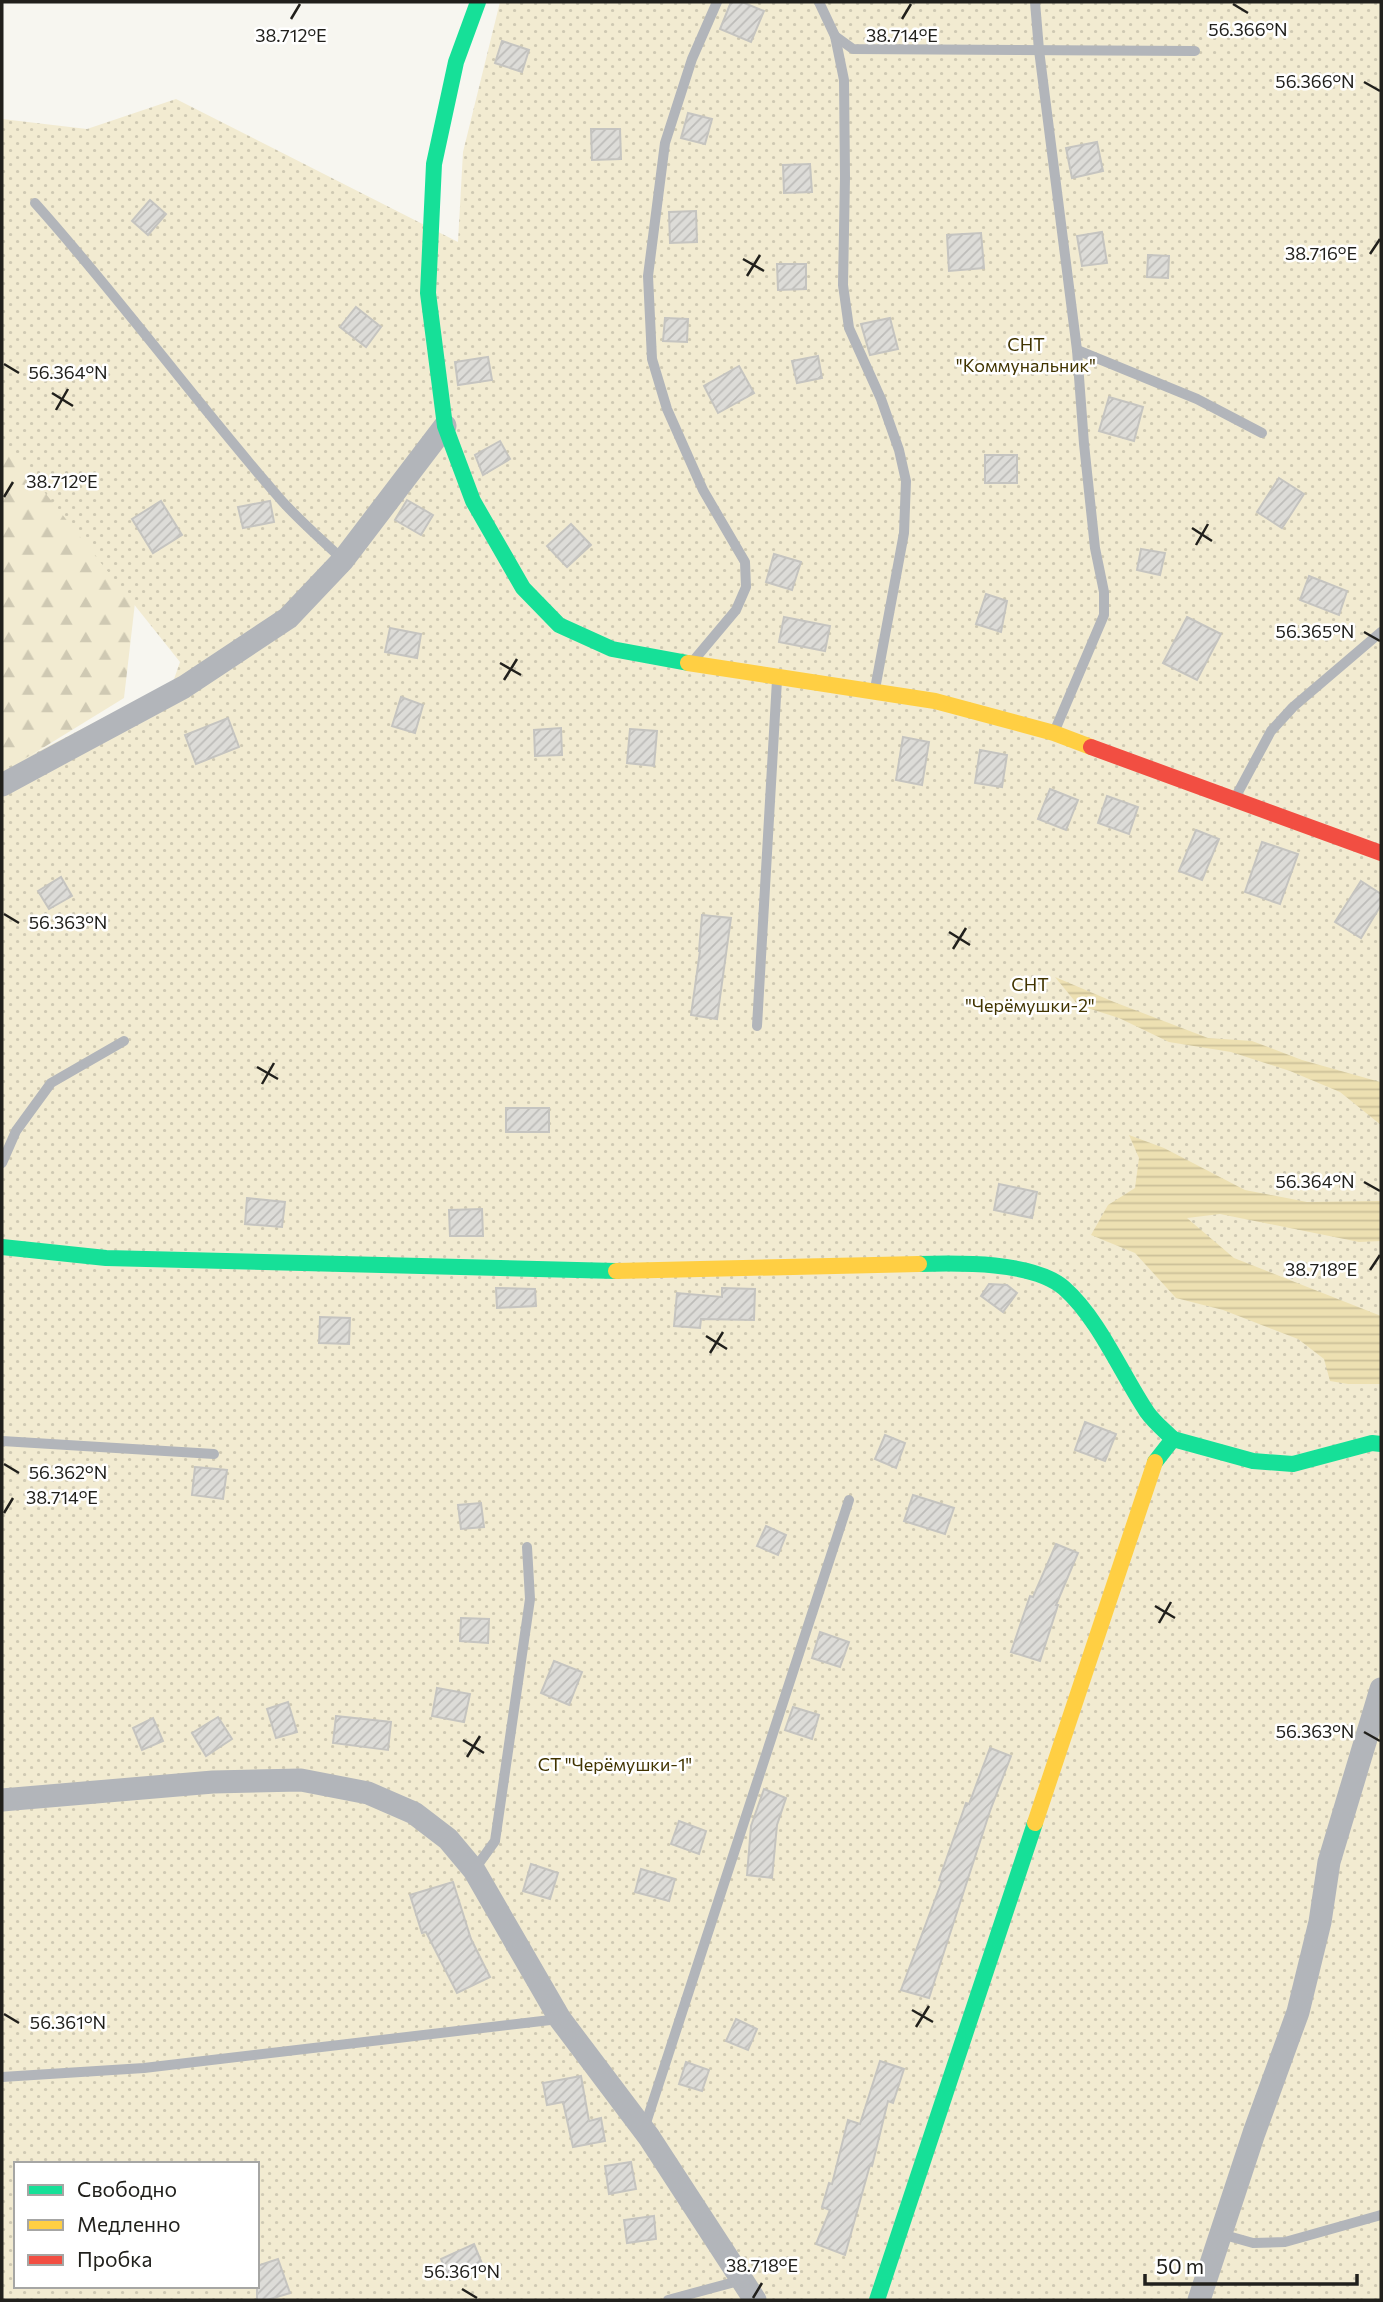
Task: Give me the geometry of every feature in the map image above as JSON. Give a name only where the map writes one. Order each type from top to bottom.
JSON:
[{"type":"street","points":[[478,2],[457,62],[435,164],[428,293],[445,426],[479,512],[523,588],[559,625],[612,649],[690,664],[935,701],[1054,733],[1381,853]]},
{"type":"street","points":[[2,785],[184,687],[288,618],[344,560],[445,426]]},
{"type":"street","points":[[2,1247],[106,1258],[583,1272],[943,1264],[1011,1266],[1044,1277],[1063,1287],[1087,1314],[1149,1415],[1172,1439],[1253,1461],[1293,1464],[1371,1443],[1381,1444]]},
{"type":"street","points":[[877,2300],[1139,1507],[1155,1463],[1172,1439]]},
{"type":"street","points":[[1199,2300],[1297,2012],[1320,1922],[1329,1862],[1381,1689]]},
{"type":"street","points":[[2,1800],[213,1782],[301,1780],[368,1793],[414,1813],[448,1839],[474,1870],[560,2019],[644,2130],[755,2300]]},
{"type":"lane","points":[[690,664],[736,610],[746,587],[745,562],[703,490],[667,409],[652,359],[648,276],[665,143],[692,59],[717,2]]},
{"type":"lane","points":[[819,2],[835,36],[844,80],[842,285],[849,328],[881,399],[899,450],[906,481],[904,534],[874,692]]},
{"type":"lane","points":[[1035,2],[1077,350],[1095,548],[1104,592],[1104,615],[1054,733]]},
{"type":"lane","points":[[835,36],[853,49],[1195,51]]},
{"type":"lane","points":[[35,203],[80,253],[284,503],[344,560]]},
{"type":"lane","points":[[1077,350],[1197,399],[1262,433]]},
{"type":"lane","points":[[1235,798],[1271,731],[1293,707],[1381,632]]},
{"type":"lane","points":[[757,1026],[778,678]]},
{"type":"lane","points":[[2,1163],[16,1131],[51,1083],[124,1041]]},
{"type":"lane","points":[[2,1441],[214,1454]]},
{"type":"lane","points":[[644,2130],[849,1500]]},
{"type":"lane","points":[[474,1870],[495,1841],[530,1599],[527,1547]]},
{"type":"lane","points":[[2,2077],[144,2068],[560,2019]]},
{"type":"lane","points":[[1222,2234],[1253,2243],[1285,2242],[1381,2215]]},
{"type":"lane","points":[[668,2300],[742,2280]]},
{"type":"green space","name":"СТ \"Черёмушки-1\"","points":[[500,2],[1381,2],[1381,2300],[2,2300],[2,770],[173,682],[180,662],[2,439],[2,119],[87,129],[176,99],[458,242],[463,152]]},
{"type":"green space","points":[[2,346],[156,421],[124,698],[2,773]]},
{"type":"shaded area","points":[[1055,977],[1208,1038],[1252,1041],[1302,1060],[1380,1082],[1381,1125],[1340,1092],[1290,1071],[1231,1052],[1169,1042],[1119,1018],[1078,1005]]},
{"type":"shaded area","points":[[1129,1135],[1164,1148],[1245,1190],[1307,1202],[1381,1201],[1381,1241],[1359,1242],[1220,1214],[1187,1218],[1234,1258],[1381,1316],[1381,1384],[1330,1381],[1324,1359],[1298,1339],[1223,1310],[1176,1298],[1135,1253],[1091,1235],[1108,1205],[1135,1188],[1139,1158]]},
{"type":"building","points":[[731,2],[742,2],[764,11],[751,42],[720,29]]},
{"type":"building","points":[[502,41],[529,50],[522,72],[495,63]]},
{"type":"building","points":[[688,113],[712,119],[705,144],[681,138]]},
{"type":"building","points":[[591,129],[620,129],[621,159],[592,160]]},
{"type":"building","points":[[1097,142],[1103,171],[1072,178],[1066,148]]},
{"type":"building","points":[[810,164],[812,192],[784,193],[783,165]]},
{"type":"building","points":[[150,200],[166,214],[148,235],[132,221]]},
{"type":"building","points":[[696,211],[697,242],[670,243],[669,212]]},
{"type":"building","points":[[1102,232],[1107,263],[1082,266],[1077,236]]},
{"type":"building","points":[[981,233],[984,268],[949,271],[947,235]]},
{"type":"building","points":[[1148,255],[1169,256],[1168,278],[1147,277]]},
{"type":"building","points":[[777,264],[806,264],[806,289],[778,290]]},
{"type":"building","points":[[356,307],[381,327],[366,347],[340,327]]},
{"type":"building","points":[[665,318],[688,319],[687,342],[663,341]]},
{"type":"building","points":[[890,318],[898,349],[870,355],[861,324]]},
{"type":"building","points":[[818,356],[822,378],[797,383],[792,361]]},
{"type":"building","points":[[488,357],[492,380],[458,385],[455,362]]},
{"type":"building","points":[[739,366],[754,393],[718,413],[704,386]]},
{"type":"building","points":[[1109,397],[1143,407],[1134,441],[1099,431]]},
{"type":"building","points":[[500,441],[510,459],[483,475],[475,455]]},
{"type":"building","points":[[985,455],[1017,455],[1017,483],[985,483]]},
{"type":"building","points":[[1279,478],[1304,494],[1282,528],[1257,512]]},
{"type":"building","points":[[407,500],[433,515],[421,535],[395,520]]},
{"type":"building","points":[[161,501],[182,535],[153,553],[132,519]]},
{"type":"building","points":[[270,501],[274,522],[243,528],[238,507]]},
{"type":"building","points":[[571,524],[591,545],[567,567],[547,546]]},
{"type":"building","points":[[1141,549],[1165,553],[1160,575],[1137,570]]},
{"type":"building","points":[[774,554],[801,562],[792,590],[766,582]]},
{"type":"building","points":[[1309,576],[1347,591],[1339,615],[1300,600]]},
{"type":"building","points":[[986,594],[1007,601],[1001,632],[976,624]]},
{"type":"building","points":[[784,617],[830,626],[825,651],[779,642]]},
{"type":"building","points":[[1187,617],[1221,634],[1197,680],[1163,663]]},
{"type":"building","points":[[390,628],[421,634],[417,658],[385,652]]},
{"type":"building","points":[[401,697],[423,705],[415,733],[392,726]]},
{"type":"building","points":[[228,718],[239,747],[196,764],[185,735]]},
{"type":"building","points":[[561,728],[562,755],[535,756],[534,730]]},
{"type":"building","points":[[630,729],[657,731],[654,766],[627,763]]},
{"type":"building","points":[[903,737],[929,742],[922,785],[896,780]]},
{"type":"building","points":[[980,750],[1007,755],[1002,787],[975,783]]},
{"type":"building","points":[[1050,789],[1078,800],[1066,830],[1038,819]]},
{"type":"building","points":[[1107,796],[1138,807],[1129,834],[1098,823]]},
{"type":"building","points":[[1196,830],[1219,839],[1202,880],[1179,871]]},
{"type":"building","points":[[1262,842],[1298,854],[1280,904],[1245,892]]},
{"type":"building","points":[[61,877],[72,896],[49,909],[38,891]]},
{"type":"building","points":[[1361,881],[1381,894],[1381,905],[1361,938],[1335,922]]},
{"type":"building","points":[[702,915],[731,918],[717,1019],[691,1015]]},
{"type":"building","points":[[506,1108],[549,1108],[549,1132],[506,1132]]},
{"type":"building","points":[[999,1184],[1037,1192],[1032,1218],[994,1210]]},
{"type":"building","points":[[247,1198],[285,1202],[282,1227],[245,1224]]},
{"type":"building","points":[[482,1209],[483,1236],[450,1236],[449,1210]]},
{"type":"building","points":[[989,1284],[1007,1285],[1017,1293],[1003,1312],[981,1296]]},
{"type":"building","points":[[496,1288],[535,1289],[536,1306],[497,1308]]},
{"type":"building","points":[[722,1288],[755,1289],[754,1320],[701,1319],[700,1328],[674,1326],[677,1293],[722,1297]]},
{"type":"building","points":[[320,1317],[350,1318],[349,1344],[319,1343]]},
{"type":"building","points":[[1085,1422],[1116,1434],[1105,1461],[1075,1450]]},
{"type":"building","points":[[885,1435],[905,1443],[896,1468],[875,1459]]},
{"type":"building","points":[[195,1467],[227,1470],[223,1499],[192,1495]]},
{"type":"building","points":[[913,1495],[954,1508],[945,1534],[904,1521]]},
{"type":"building","points":[[481,1503],[484,1527],[461,1529],[458,1505]]},
{"type":"building","points":[[766,1526],[786,1535],[778,1555],[757,1546]]},
{"type":"building","points":[[1056,1544],[1078,1553],[1056,1605],[1040,1661],[1011,1652],[1030,1596],[1033,1597]]},
{"type":"building","points":[[461,1618],[489,1619],[488,1643],[460,1641]]},
{"type":"building","points":[[820,1632],[849,1642],[840,1667],[812,1658]]},
{"type":"building","points":[[554,1661],[582,1672],[569,1705],[541,1693]]},
{"type":"building","points":[[437,1688],[470,1694],[464,1722],[432,1716]]},
{"type":"building","points":[[288,1702],[297,1732],[276,1738],[267,1709]]},
{"type":"building","points":[[793,1707],[819,1715],[812,1739],[785,1730]]},
{"type":"building","points":[[336,1716],[391,1722],[388,1750],[333,1743]]},
{"type":"building","points":[[218,1717],[232,1739],[206,1756],[192,1733]]},
{"type":"building","points":[[153,1718],[163,1741],[142,1750],[133,1728]]},
{"type":"building","points":[[990,1748],[1011,1756],[990,1811],[929,1998],[901,1990],[942,1881],[939,1880],[966,1803],[969,1804]]},
{"type":"building","points":[[764,1789],[786,1798],[777,1825],[772,1878],[747,1875],[751,1826]]},
{"type":"building","points":[[679,1821],[706,1831],[699,1854],[671,1844]]},
{"type":"building","points":[[531,1864],[558,1873],[550,1899],[523,1891]]},
{"type":"building","points":[[641,1869],[675,1879],[669,1901],[635,1892]]},
{"type":"building","points":[[453,1882],[471,1939],[490,1977],[457,1993],[426,1932],[422,1933],[410,1895]]},
{"type":"building","points":[[736,2019],[757,2029],[748,2050],[726,2041]]},
{"type":"building","points":[[880,2061],[904,2069],[893,2103],[888,2101],[845,2255],[816,2244],[830,2210],[822,2207],[829,2183],[832,2184],[848,2120],[860,2124]]},
{"type":"building","points":[[686,2062],[709,2070],[702,2091],[679,2084]]},
{"type":"building","points":[[581,2076],[589,2121],[601,2118],[605,2141],[573,2147],[563,2102],[547,2105],[543,2083]]},
{"type":"building","points":[[631,2162],[636,2189],[609,2194],[605,2166]]},
{"type":"building","points":[[654,2216],[656,2239],[627,2243],[624,2220]]},
{"type":"building","points":[[474,2244],[483,2266],[450,2280],[441,2259]]},
{"type":"building","points":[[278,2259],[290,2293],[257,2300],[259,2265]]},
{"type":"traffic: fast","points":[[478,2],[456,62],[434,164],[428,293],[445,426],[473,501],[523,588],[559,625],[612,649],[688,663]]},
{"type":"traffic: fast","points":[[2,1247],[106,1258],[616,1271]]},
{"type":"traffic: fast","points":[[919,1264],[974,1264],[1015,1268],[1050,1279],[1064,1288],[1099,1331],[1147,1412],[1173,1439]]},
{"type":"traffic: fast","points":[[1155,1462],[1173,1439],[1253,1461],[1293,1464],[1372,1443],[1381,1444]]},
{"type":"traffic: fast","points":[[877,2300],[1035,1823]]},
{"type":"traffic: slow","points":[[688,663],[935,701],[1054,733],[1091,747]]},
{"type":"traffic: slow","points":[[616,1271],[919,1264]]},
{"type":"traffic: slow","points":[[1035,1823],[1155,1462]]},
{"type":"traffic: jam","points":[[1091,747],[1381,853]]},
{"type":"park label","name":"СНТ \"Коммунальник\"","points":[[1026,354]]},
{"type":"park label","name":"СНТ \"Черёмушки-2\"","points":[[1030,994]]}]
